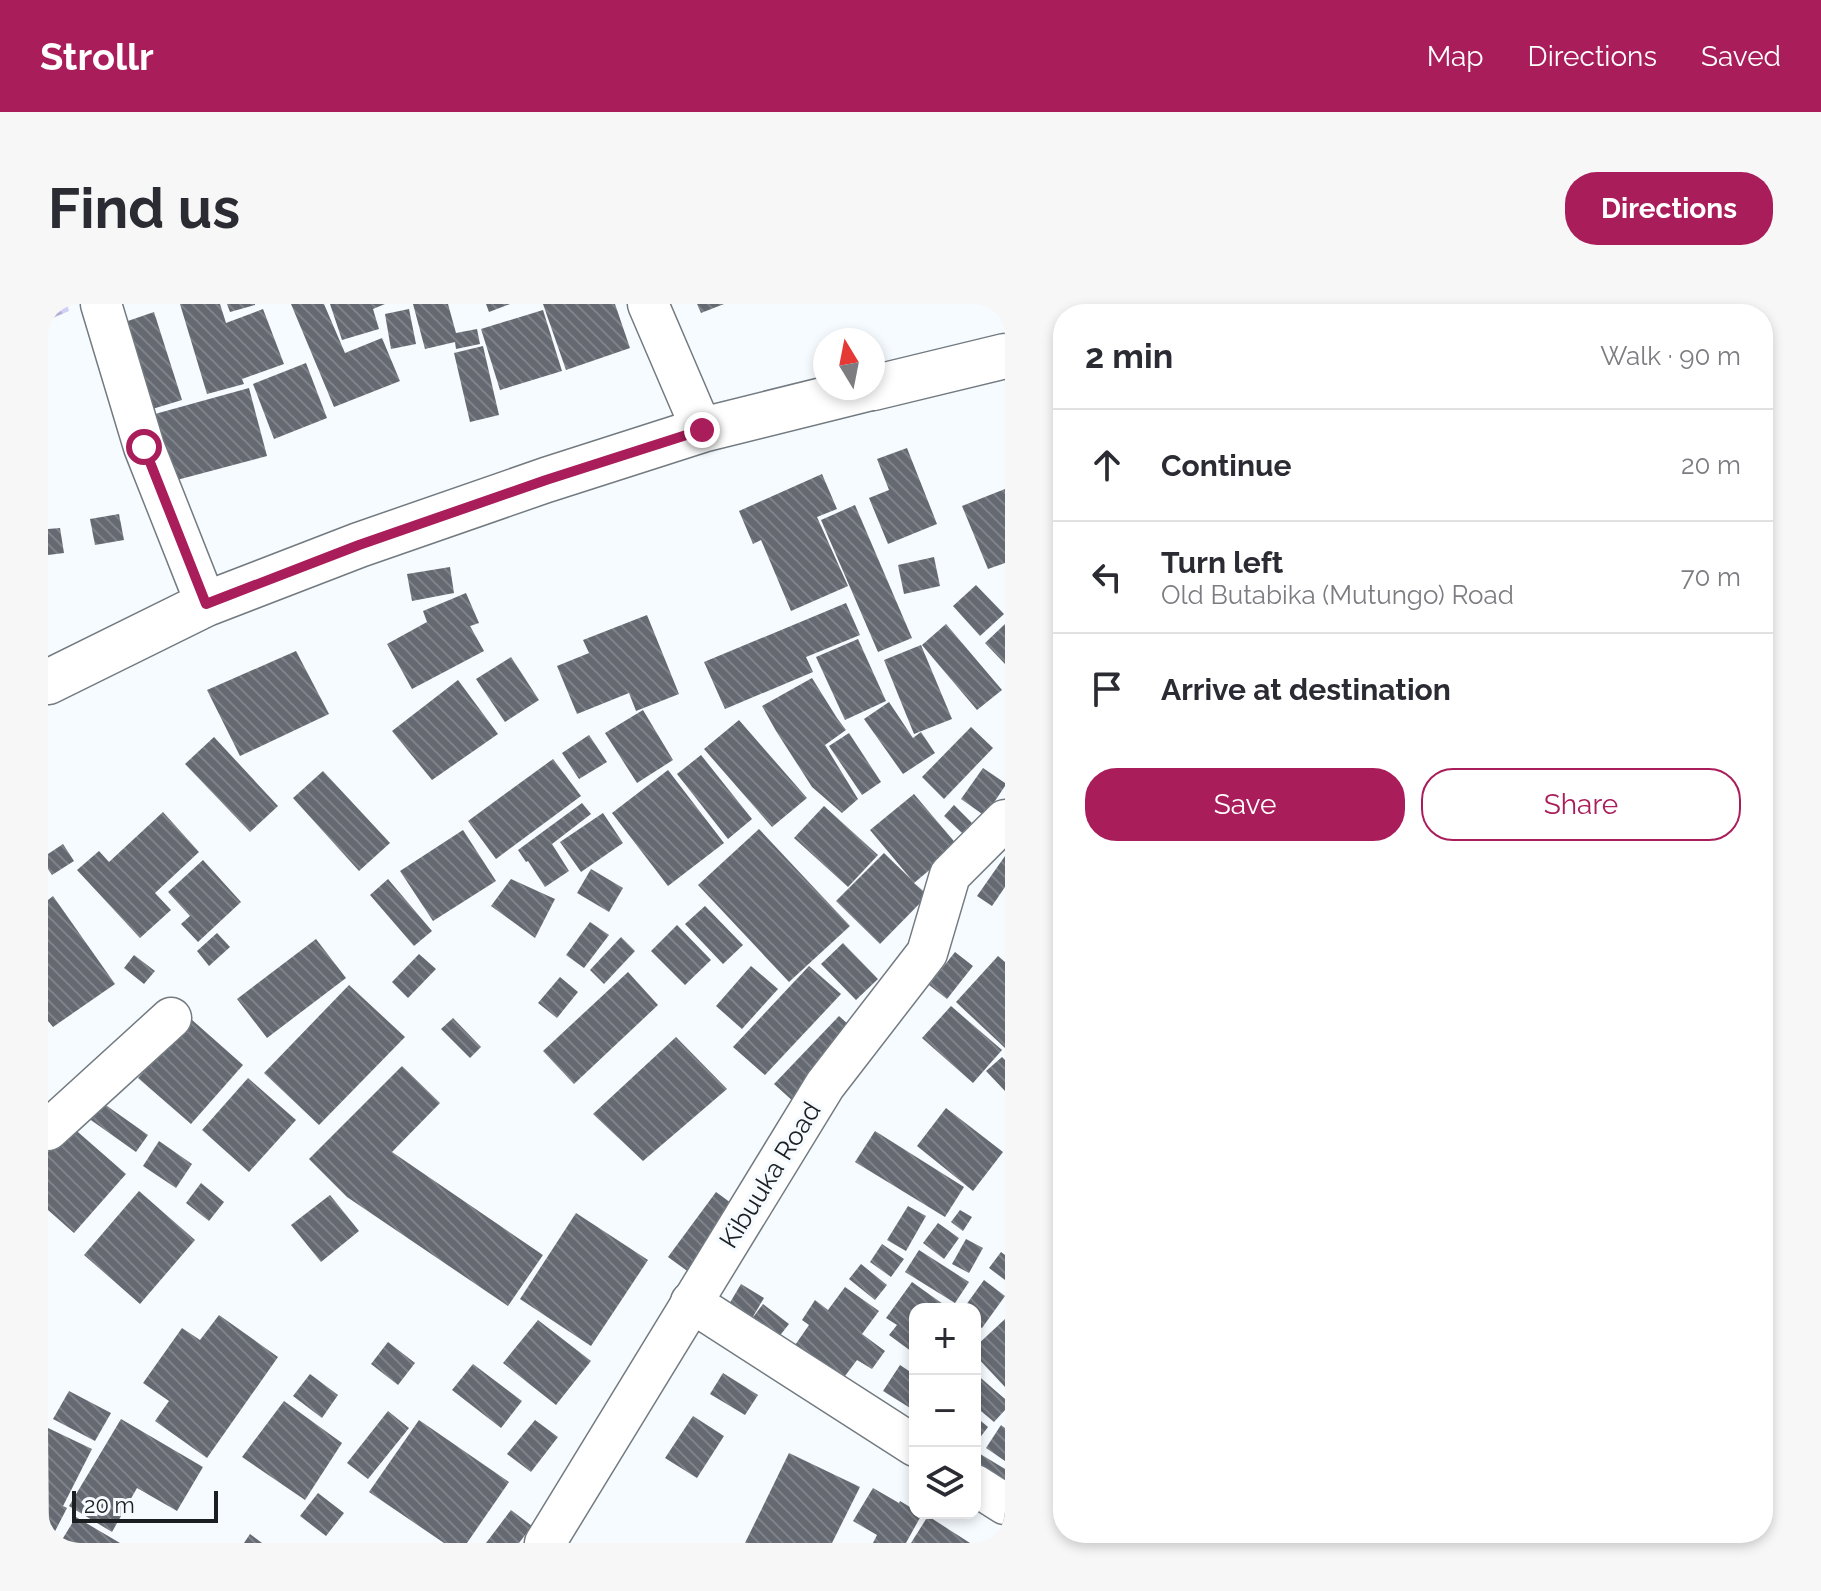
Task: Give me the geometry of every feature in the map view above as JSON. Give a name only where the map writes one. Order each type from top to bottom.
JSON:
[{"type":"main road","points":[[885,385],[1005,356]]},
{"type":"main road","points":[[48,682],[206,604],[373,540],[702,430],[823,400]]},
{"type":"street","points":[[101,304],[144,447],[206,604]]},
{"type":"street","points":[[648,304],[702,430]]},
{"type":"street","name":"Kibuuka Road","points":[[545,1543],[825,1085],[927,953],[950,875],[1005,820]]},
{"type":"street","points":[[48,1130],[171,1018]]},
{"type":"street","points":[[691,1302],[909,1442]]},
{"type":"street","points":[[981,1489],[1005,1504]]},
{"type":"green space","points":[[48,304],[67,304],[69,311],[48,320]]},
{"type":"building","points":[[180,304],[220,304],[226,323],[263,309],[284,364],[242,379],[244,384],[207,394]]},
{"type":"building","points":[[227,304],[255,304],[255,305],[230,312]]},
{"type":"building","points":[[291,304],[324,304],[345,353],[382,338],[400,381],[334,407]]},
{"type":"building","points":[[330,304],[385,304],[373,309],[379,329],[342,340]]},
{"type":"building","points":[[413,304],[448,304],[456,333],[477,329],[480,344],[456,349],[455,342],[425,349]]},
{"type":"building","points":[[486,304],[510,304],[489,312]]},
{"type":"building","points":[[543,304],[615,304],[630,348],[566,370]]},
{"type":"building","points":[[697,304],[724,304],[701,313]]},
{"type":"building","points":[[409,309],[416,344],[391,349],[385,314]]},
{"type":"building","points":[[543,310],[562,371],[500,390],[481,329]]},
{"type":"building","points":[[154,312],[182,400],[149,410],[122,323]]},
{"type":"building","points":[[483,346],[499,415],[470,422],[454,353]]},
{"type":"building","points":[[306,363],[327,418],[274,439],[253,384]]},
{"type":"building","points":[[249,388],[267,456],[173,481],[155,414]]},
{"type":"building","points":[[907,448],[937,524],[888,544],[869,498],[889,490],[877,459]]},
{"type":"building","points":[[822,474],[837,509],[817,517],[848,586],[791,611],[761,540],[753,544],[739,511]]},
{"type":"building","points":[[1005,489],[1005,563],[988,569],[962,506]]},
{"type":"building","points":[[855,505],[912,638],[878,652],[821,520]]},
{"type":"building","points":[[119,514],[124,540],[95,545],[90,519]]},
{"type":"building","points":[[60,528],[64,553],[48,555],[48,529]]},
{"type":"building","points":[[934,557],[940,586],[904,594],[898,565]]},
{"type":"building","points":[[450,567],[454,593],[412,601],[407,574]]},
{"type":"building","points":[[976,585],[1004,614],[980,636],[953,606]]},
{"type":"building","points":[[466,593],[479,623],[470,626],[484,651],[412,689],[387,644],[427,622],[423,611]]},
{"type":"building","points":[[846,603],[860,635],[806,657],[813,672],[725,709],[704,662]]},
{"type":"building","points":[[647,615],[679,694],[636,711],[629,693],[577,714],[557,666],[589,653],[583,640]]},
{"type":"building","points":[[946,624],[1002,690],[977,710],[922,645]]},
{"type":"building","points":[[1005,624],[1005,664],[985,643]]},
{"type":"building","points":[[858,639],[886,701],[845,720],[816,657]]},
{"type":"building","points":[[921,645],[952,719],[914,734],[884,660]]},
{"type":"building","points":[[296,651],[329,714],[240,756],[207,690]]},
{"type":"building","points":[[511,657],[539,700],[505,722],[476,679]]},
{"type":"building","points":[[812,678],[846,730],[825,745],[858,799],[842,813],[812,787],[762,706]]},
{"type":"building","points":[[458,680],[498,734],[432,780],[392,731]]},
{"type":"building","points":[[889,702],[913,738],[921,732],[935,753],[903,774],[864,719]]},
{"type":"building","points":[[643,710],[673,760],[637,783],[605,733]]},
{"type":"building","points":[[739,720],[807,798],[772,827],[704,749]]},
{"type":"building","points":[[971,727],[993,748],[944,799],[922,777]]},
{"type":"building","points":[[849,733],[881,782],[862,795],[829,746]]},
{"type":"building","points":[[589,735],[607,762],[579,779],[562,753]]},
{"type":"building","points":[[214,737],[278,806],[250,832],[185,764]]},
{"type":"building","points":[[701,755],[752,819],[728,839],[677,774]]},
{"type":"building","points":[[553,759],[581,796],[496,859],[468,821]]},
{"type":"building","points":[[983,768],[1005,783],[985,816],[961,799]]},
{"type":"building","points":[[668,770],[724,843],[668,886],[612,813]]},
{"type":"building","points":[[323,771],[390,843],[359,871],[293,798]]},
{"type":"building","points":[[914,794],[958,846],[914,883],[928,895],[880,944],[836,901],[884,853],[911,879],[870,830]]},
{"type":"building","points":[[582,803],[591,814],[552,844],[569,871],[545,887],[518,850]]},
{"type":"building","points":[[954,805],[972,823],[962,833],[944,816]]},
{"type":"building","points":[[824,806],[878,855],[848,887],[794,838]]},
{"type":"building","points":[[163,812],[199,852],[155,893],[171,910],[140,938],[77,870],[99,851],[109,862]]},
{"type":"building","points":[[603,813],[623,843],[581,872],[560,842]]},
{"type":"building","points":[[759,829],[850,926],[789,982],[698,885]]},
{"type":"building","points":[[463,830],[496,881],[433,921],[400,871]]},
{"type":"building","points":[[63,844],[74,861],[52,875],[48,869],[48,854]]},
{"type":"building","points":[[1005,856],[1005,887],[992,906],[977,896]]},
{"type":"building","points":[[203,860],[241,902],[198,942],[181,924],[190,916],[168,892]]},
{"type":"building","points":[[591,869],[623,888],[609,912],[577,893]]},
{"type":"building","points":[[388,879],[432,931],[414,946],[370,895]]},
{"type":"building","points":[[511,879],[555,899],[535,938],[491,906]]},
{"type":"building","points":[[53,896],[115,984],[53,1027],[48,1021],[48,900]]},
{"type":"building","points":[[705,906],[743,945],[723,964],[685,924]]},
{"type":"building","points":[[590,922],[609,935],[584,968],[566,955]]},
{"type":"building","points":[[677,925],[711,960],[685,985],[651,951]]},
{"type":"building","points":[[217,933],[230,947],[209,966],[197,951]]},
{"type":"building","points":[[621,937],[635,951],[604,984],[590,970]]},
{"type":"building","points":[[316,939],[346,978],[267,1038],[237,999]]},
{"type":"building","points":[[843,943],[878,979],[856,1000],[821,964]]},
{"type":"building","points":[[955,952],[973,966],[947,999],[929,985]]},
{"type":"building","points":[[419,954],[436,969],[408,998],[392,982]]},
{"type":"building","points":[[134,955],[155,971],[144,984],[124,968]]},
{"type":"building","points":[[998,956],[1005,962],[1005,1048],[956,1002]]},
{"type":"building","points":[[751,966],[778,989],[742,1029],[716,1006]]},
{"type":"building","points":[[809,966],[841,994],[765,1075],[733,1047]]},
{"type":"building","points":[[628,972],[658,1005],[574,1084],[543,1051]]},
{"type":"building","points":[[560,977],[578,992],[557,1018],[538,1003]]},
{"type":"building","points":[[349,985],[405,1037],[319,1125],[264,1073]]},
{"type":"building","points":[[951,1006],[1002,1050],[973,1083],[922,1038]]},
{"type":"building","points":[[839,1016],[860,1035],[795,1103],[774,1084]]},
{"type":"building","points":[[453,1018],[481,1047],[470,1058],[441,1029]]},
{"type":"building","points":[[191,1019],[243,1065],[191,1124],[138,1078]]},
{"type":"building","points":[[676,1037],[727,1089],[643,1161],[593,1114]]},
{"type":"building","points":[[1002,1057],[1005,1060],[1005,1091],[986,1071]]},
{"type":"building","points":[[402,1066],[440,1103],[392,1152],[543,1255],[508,1306],[347,1197],[309,1159]]},
{"type":"building","points":[[248,1078],[296,1120],[249,1172],[202,1130]]},
{"type":"building","points":[[100,1101],[148,1135],[136,1152],[88,1118]]},
{"type":"building","points":[[946,1108],[1003,1152],[973,1191],[917,1146]]},
{"type":"building","points":[[71,1126],[126,1174],[74,1233],[48,1210],[48,1152]]},
{"type":"building","points":[[875,1131],[964,1187],[945,1217],[855,1162]]},
{"type":"building","points":[[159,1141],[192,1164],[176,1188],[143,1166]]},
{"type":"building","points":[[201,1183],[224,1202],[209,1221],[186,1203]]},
{"type":"building","points":[[139,1191],[195,1240],[140,1304],[84,1255]]},
{"type":"building","points":[[716,1192],[738,1208],[690,1273],[668,1257]]},
{"type":"building","points":[[330,1195],[359,1231],[321,1262],[291,1225]]},
{"type":"building","points":[[908,1206],[926,1216],[906,1251],[887,1240]]},
{"type":"building","points":[[960,1210],[972,1217],[963,1231],[951,1222]]},
{"type":"building","points":[[576,1213],[648,1260],[591,1346],[520,1299]]},
{"type":"building","points":[[938,1223],[959,1238],[944,1259],[923,1243]]},
{"type":"building","points":[[966,1239],[983,1248],[969,1273],[952,1264]]},
{"type":"building","points":[[882,1244],[904,1259],[891,1277],[870,1262]]},
{"type":"building","points":[[919,1250],[969,1282],[955,1303],[905,1272]]},
{"type":"building","points":[[1001,1252],[1005,1255],[1005,1280],[989,1268]]},
{"type":"building","points":[[861,1264],[887,1285],[875,1300],[849,1279]]},
{"type":"building","points":[[984,1280],[1005,1296],[982,1328],[981,1303],[967,1303]]},
{"type":"building","points":[[912,1282],[942,1303],[909,1303],[909,1350],[889,1335],[897,1325],[886,1318]]},
{"type":"building","points":[[741,1284],[764,1298],[748,1325],[725,1311]]},
{"type":"building","points":[[845,1287],[879,1311],[862,1334],[885,1351],[872,1369],[857,1360],[839,1384],[791,1351],[809,1325],[802,1320],[815,1300],[828,1310]]},
{"type":"building","points":[[763,1304],[789,1324],[774,1343],[748,1324]]},
{"type":"building","points":[[219,1315],[278,1357],[207,1458],[155,1421],[169,1401],[143,1383],[182,1328],[200,1340]]},
{"type":"building","points":[[1005,1319],[1005,1387],[981,1361],[981,1341]]},
{"type":"building","points":[[538,1320],[591,1361],[556,1405],[503,1363]]},
{"type":"building","points":[[388,1342],[415,1363],[398,1385],[371,1364]]},
{"type":"building","points":[[473,1364],[522,1401],[501,1428],[452,1390]]},
{"type":"building","points":[[900,1365],[909,1371],[909,1407],[883,1391]]},
{"type":"building","points":[[723,1373],[758,1395],[745,1415],[710,1394]]},
{"type":"building","points":[[310,1374],[338,1395],[322,1418],[293,1396]]},
{"type":"building","points":[[981,1378],[1005,1399],[1005,1410],[994,1422],[981,1411]]},
{"type":"building","points":[[69,1391],[111,1413],[95,1441],[53,1419]]},
{"type":"building","points":[[284,1401],[342,1443],[305,1500],[242,1457]]},
{"type":"building","points":[[388,1411],[409,1428],[368,1479],[347,1463]]},
{"type":"building","points":[[693,1416],[724,1436],[697,1478],[665,1458]]},
{"type":"building","points":[[121,1419],[203,1467],[177,1511],[137,1488],[112,1532],[69,1506]]},
{"type":"building","points":[[419,1420],[509,1482],[467,1543],[444,1543],[369,1492]]},
{"type":"building","points":[[535,1420],[558,1437],[531,1472],[507,1454]]},
{"type":"building","points":[[981,1421],[988,1427],[981,1436]]},
{"type":"building","points":[[1001,1425],[1005,1428],[1005,1461],[986,1448]]},
{"type":"building","points":[[48,1428],[92,1449],[63,1506],[67,1508],[49,1543]]},
{"type":"building","points":[[789,1453],[860,1487],[832,1543],[745,1543]]},
{"type":"building","points":[[981,1454],[1005,1469],[1005,1497],[981,1483]]},
{"type":"building","points":[[873,1488],[909,1506],[909,1519],[919,1519],[906,1543],[873,1543],[877,1535],[853,1521]]},
{"type":"building","points":[[318,1493],[344,1513],[326,1536],[300,1516]]},
{"type":"building","points":[[511,1510],[532,1526],[519,1543],[486,1543]]},
{"type":"building","points":[[76,1517],[81,1520],[120,1543],[60,1543]]},
{"type":"building","points":[[926,1519],[933,1519],[970,1543],[911,1543]]},
{"type":"building","points":[[250,1534],[262,1543],[244,1543]]},
{"type":"route","points":[[144,447],[206,604],[359,545],[702,430]]}]
